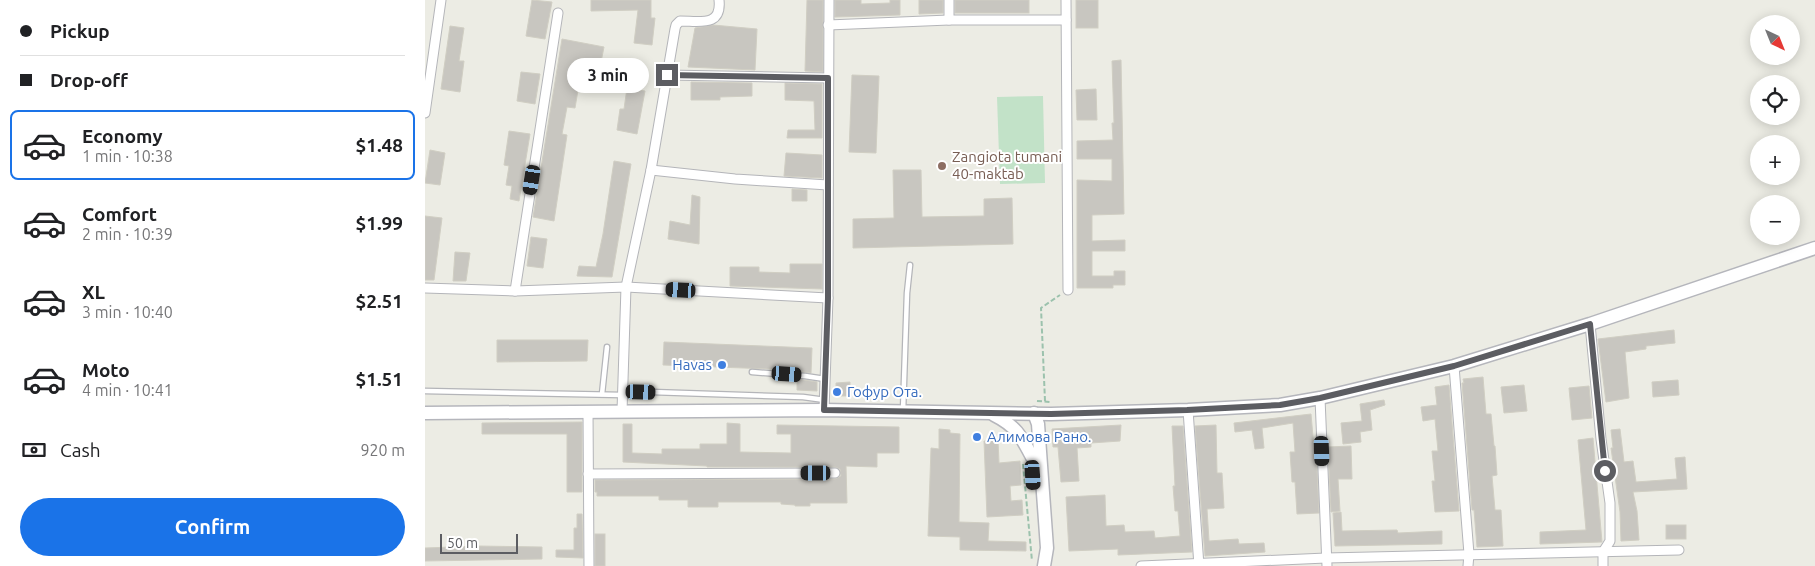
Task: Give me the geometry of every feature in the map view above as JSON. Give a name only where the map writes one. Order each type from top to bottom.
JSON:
[{"type":"main road","points":[[425,413],[621,411],[825,405],[903,411],[992,414],[1187,410],[1280,405],[1320,398],[1454,366],[1590,324],[1815,248]]},
{"type":"main road","points":[[1027,459],[1030,425],[1034,413]]},
{"type":"main road","points":[[1034,413],[1038,424],[1047,548],[1043,566]]},
{"type":"main road","points":[[992,414],[1014,428],[1024,441],[1039,550],[1043,566]]},
{"type":"street","points":[[425,113],[441,0]]},
{"type":"street","points":[[621,411],[626,287],[651,170],[676,25],[680,21],[711,20],[717,17],[720,11],[719,0]]},
{"type":"street","points":[[825,405],[828,298],[829,0]]},
{"type":"street","points":[[949,0],[949,20]]},
{"type":"street","points":[[1066,0],[1068,290]]},
{"type":"street","points":[[515,291],[557,13]]},
{"type":"street","points":[[828,26],[949,20],[1066,20]]},
{"type":"street","points":[[667,75],[828,78]]},
{"type":"street","points":[[651,170],[735,179],[828,185]]},
{"type":"street","points":[[425,288],[515,291],[626,287],[828,298]]},
{"type":"street","points":[[1590,324],[1601,439],[1610,503],[1610,541],[1603,552],[1603,566]]},
{"type":"street","points":[[1454,366],[1469,554],[1468,566]]},
{"type":"street","points":[[1320,398],[1327,562]]},
{"type":"street","points":[[1187,410],[1199,565]]},
{"type":"street","points":[[588,411],[589,566]]},
{"type":"street","points":[[588,474],[835,473]]},
{"type":"street","points":[[1141,566],[1327,562],[1469,554],[1679,550]]},
{"type":"lane","points":[[903,411],[907,294],[910,265]]},
{"type":"lane","points":[[602,394],[607,347]]},
{"type":"lane","points":[[752,372],[825,379]]},
{"type":"lane","points":[[425,391],[803,397],[825,405]]},
{"type":"path","points":[[1045,401],[1041,308],[1068,290]]},
{"type":"path","points":[[1027,459],[1033,566]]},
{"type":"green space","points":[[1043,96],[1045,183],[1000,184],[997,97]]},
{"type":"building","points":[[532,0],[552,2],[545,39],[526,36]]},
{"type":"building","points":[[591,0],[651,0],[651,18],[655,18],[652,45],[634,43],[638,10],[591,11]]},
{"type":"building","points":[[807,0],[823,0],[823,72],[805,71]]},
{"type":"building","points":[[835,0],[861,0],[861,4],[890,3],[890,0],[900,0],[900,15],[835,17]]},
{"type":"building","points":[[919,0],[943,0],[943,13],[919,14]]},
{"type":"building","points":[[955,0],[1029,0],[1029,13],[955,13]]},
{"type":"building","points":[[1076,0],[1098,0],[1098,28],[1076,28]]},
{"type":"building","points":[[713,25],[757,29],[755,70],[688,67],[695,28]]},
{"type":"building","points":[[450,26],[464,28],[459,61],[464,61],[460,92],[441,89]]},
{"type":"building","points":[[562,39],[604,47],[597,82],[580,78],[575,108],[567,107],[562,134],[567,135],[554,221],[533,217]]},
{"type":"building","points":[[1121,60],[1124,214],[1092,215],[1092,241],[1125,240],[1125,251],[1092,251],[1092,276],[1114,276],[1114,271],[1125,271],[1125,285],[1113,285],[1113,288],[1077,288],[1077,180],[1112,181],[1112,159],[1077,159],[1077,141],[1113,140],[1112,61]]},
{"type":"building","points":[[521,72],[540,74],[535,104],[517,101]]},
{"type":"building","points":[[852,75],[879,76],[876,153],[849,152]]},
{"type":"building","points":[[691,82],[752,83],[752,96],[720,97],[720,100],[691,100]]},
{"type":"building","points":[[785,83],[822,84],[822,138],[787,138],[788,130],[815,130],[814,101],[785,100]]},
{"type":"building","points":[[627,88],[645,91],[637,134],[617,130],[620,109],[624,109]]},
{"type":"building","points":[[1096,89],[1097,120],[1077,120],[1076,90]]},
{"type":"building","points":[[509,131],[530,134],[519,201],[510,199],[512,186],[506,185],[509,166],[504,165]]},
{"type":"building","points":[[430,150],[445,153],[440,185],[425,183]]},
{"type":"building","points":[[786,153],[822,155],[822,178],[784,176]]},
{"type":"building","points":[[614,161],[631,164],[612,277],[577,276],[579,266],[596,267]]},
{"type":"building","points":[[893,170],[921,170],[922,217],[984,216],[984,199],[1012,198],[1013,244],[853,248],[853,219],[894,218]]},
{"type":"building","points":[[792,189],[807,190],[807,201],[792,201]]},
{"type":"building","points":[[692,195],[700,197],[699,244],[668,239],[670,221],[690,225]]},
{"type":"building","points":[[425,216],[442,218],[434,280],[425,280]]},
{"type":"building","points":[[531,237],[547,239],[543,268],[527,266]]},
{"type":"building","points":[[455,252],[470,253],[466,281],[453,281]]},
{"type":"building","points":[[790,264],[822,264],[822,289],[730,286],[730,267],[759,267],[759,272],[790,273]]},
{"type":"building","points":[[1674,330],[1675,343],[1646,346],[1646,349],[1625,352],[1629,398],[1606,402],[1598,339]]},
{"type":"building","points":[[497,340],[588,340],[587,361],[497,362]]},
{"type":"building","points":[[664,342],[812,348],[811,373],[797,370],[663,365]]},
{"type":"building","points":[[1483,377],[1486,414],[1491,414],[1495,446],[1497,475],[1492,476],[1495,510],[1501,510],[1503,546],[1477,547],[1474,510],[1472,510],[1462,383],[1464,383],[1463,379]]},
{"type":"building","points":[[797,379],[817,382],[817,391],[797,390]]},
{"type":"building","points":[[1678,380],[1679,395],[1653,397],[1652,382]]},
{"type":"building","points":[[850,382],[850,396],[836,396],[836,383]]},
{"type":"building","points":[[1449,385],[1459,511],[1435,512],[1432,481],[1435,481],[1432,451],[1438,451],[1435,419],[1423,421],[1421,407],[1437,405],[1435,387]]},
{"type":"building","points":[[1524,385],[1527,411],[1504,413],[1501,387]]},
{"type":"building","points":[[1589,386],[1592,418],[1572,420],[1569,388]]},
{"type":"building","points":[[1384,400],[1385,405],[1370,410],[1372,430],[1360,432],[1361,442],[1343,444],[1341,423],[1362,421],[1360,404]]},
{"type":"building","points":[[1311,414],[1314,448],[1316,448],[1319,513],[1297,514],[1295,482],[1292,482],[1290,452],[1295,452],[1293,423],[1262,428],[1264,448],[1255,449],[1252,430],[1235,432],[1234,423]]},
{"type":"building","points":[[582,422],[582,492],[567,492],[567,434],[482,434],[482,423]]},
{"type":"building","points":[[727,423],[740,424],[740,452],[791,453],[791,434],[777,434],[777,425],[899,427],[899,453],[877,453],[877,467],[846,466],[847,503],[810,503],[810,506],[795,506],[781,504],[781,502],[718,502],[718,507],[688,507],[688,500],[659,500],[659,496],[597,496],[595,480],[835,479],[841,476],[840,469],[835,467],[707,467],[623,462],[623,424],[632,424],[632,453],[662,454],[662,449],[700,449],[700,444],[727,444]]},
{"type":"building","points":[[1121,425],[1120,441],[1091,443],[1091,447],[1077,448],[1079,481],[1061,482],[1058,447],[1053,447],[1052,429]]},
{"type":"building","points":[[1216,425],[1217,473],[1222,473],[1224,508],[1207,509],[1209,541],[1238,539],[1239,544],[1264,543],[1265,552],[1205,556],[1195,426]]},
{"type":"building","points":[[1172,426],[1183,426],[1192,552],[1118,555],[1118,549],[1069,551],[1066,497],[1105,495],[1106,526],[1124,525],[1125,532],[1154,531],[1155,538],[1180,536],[1173,486],[1175,486]]},
{"type":"building","points":[[939,429],[950,430],[950,433],[960,434],[959,522],[989,523],[988,541],[1026,542],[1026,551],[960,550],[960,537],[928,536],[931,448],[939,449]]},
{"type":"building","points":[[1620,429],[1624,462],[1633,461],[1636,482],[1677,479],[1675,458],[1685,457],[1687,489],[1633,492],[1637,511],[1639,540],[1621,541],[1620,512],[1611,448],[1613,448],[1611,430]]},
{"type":"building","points":[[1593,438],[1602,542],[1540,544],[1540,532],[1586,530],[1578,440]]},
{"type":"building","points":[[998,440],[999,463],[1020,461],[1021,485],[1010,486],[1011,501],[1022,500],[1023,515],[987,517],[984,441]]},
{"type":"building","points":[[1351,446],[1352,479],[1338,479],[1340,511],[1331,512],[1328,447]]},
{"type":"building","points":[[1341,512],[1342,531],[1397,530],[1398,533],[1442,531],[1442,544],[1335,546],[1333,513]]},
{"type":"building","points":[[577,514],[582,514],[583,558],[556,557],[556,550],[574,550],[574,528],[577,528]]},
{"type":"building","points":[[1666,525],[1686,525],[1686,539],[1666,539]]},
{"type":"building","points":[[595,534],[605,534],[605,566],[595,566]]},
{"type":"building","points":[[478,546],[542,547],[542,559],[425,561],[425,548]]},
{"type":"place","name":"Zangiota tumani 40-maktab","points":[[942,166]]},
{"type":"place","name":"Havas","points":[[722,365]]},
{"type":"place","name":"Гофур Ота.","points":[[837,392]]},
{"type":"place","name":"Алимова Рано.","points":[[977,437]]},
{"type":"route","points":[[667,75],[828,78],[828,298],[824,410],[1051,414],[1280,405],[1320,398],[1454,366],[1590,324],[1605,471]]}]
